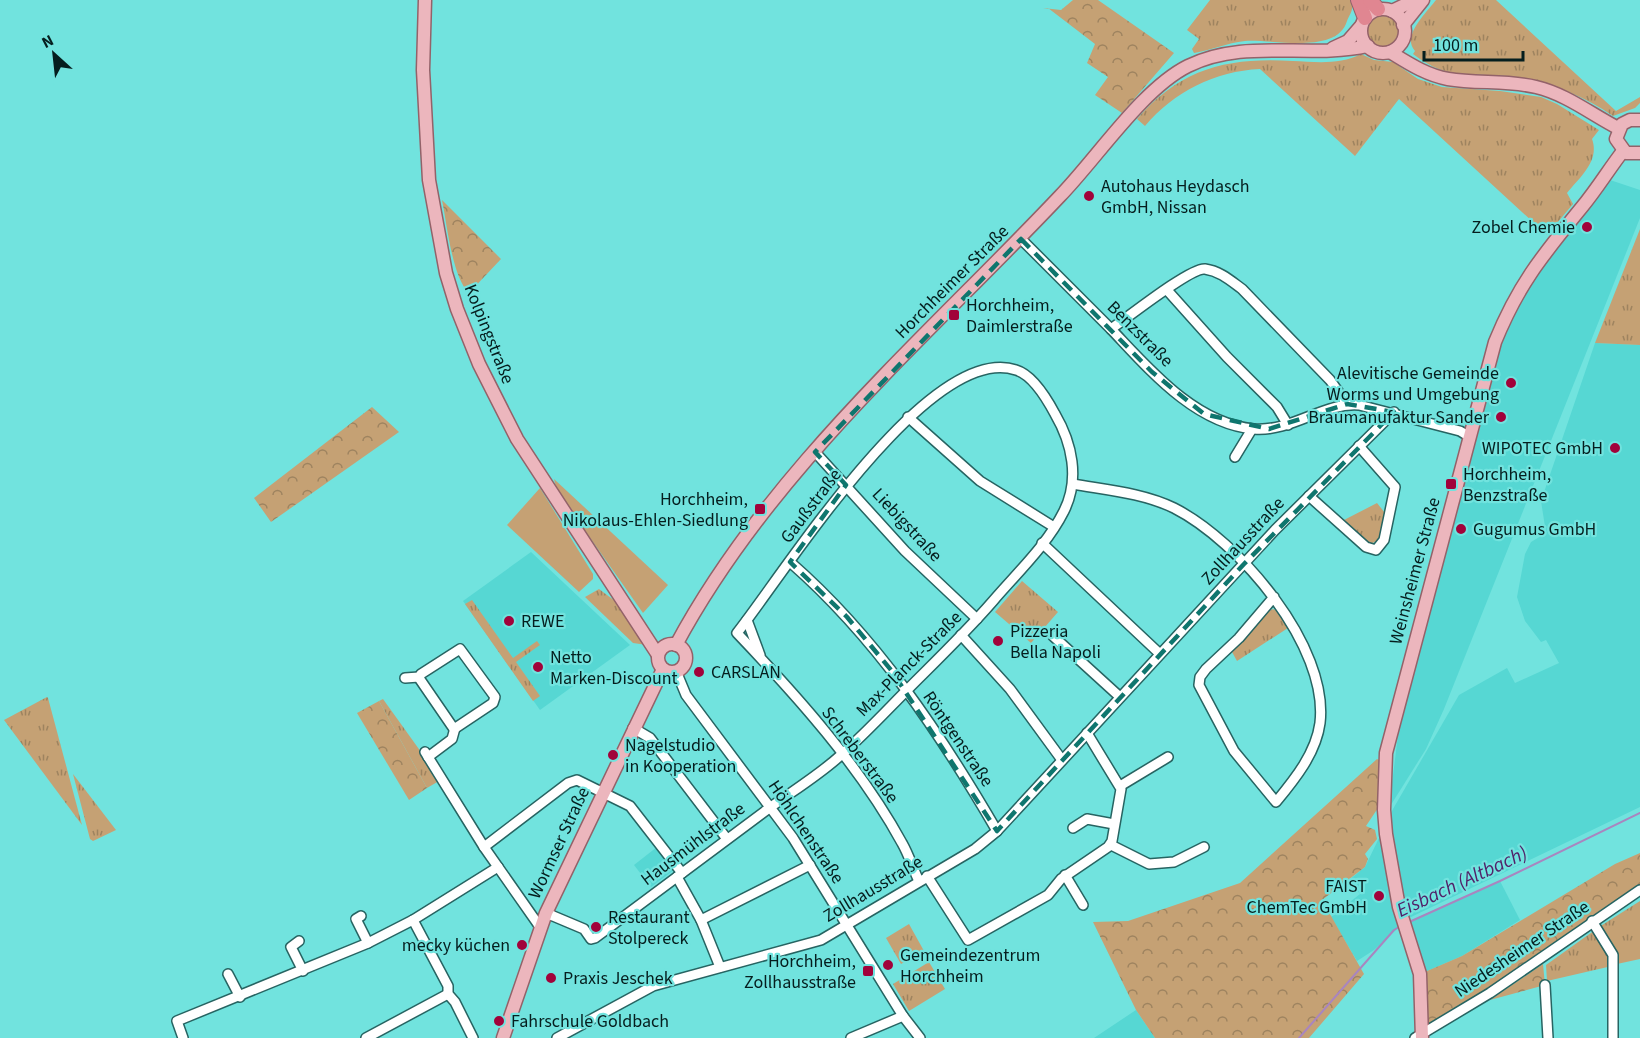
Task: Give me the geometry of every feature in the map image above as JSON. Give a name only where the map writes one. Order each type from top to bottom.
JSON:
[{"type":"highway","points":[[1358,0],[1363,22]]},
{"type":"main road","points":[[1415,0],[1380,7],[1363,22],[1368,46],[1377,52],[1390,52],[1417,69],[1432,74],[1457,80],[1515,83],[1539,88],[1572,102],[1618,128]]},
{"type":"main road","points":[[1390,52],[1400,44],[1404,35],[1403,25],[1424,0]]},
{"type":"main road","name":"Kolpingstraße","points":[[425,4],[423,70],[429,180],[446,273],[457,309],[479,364],[517,439],[556,502],[642,629],[667,648]]},
{"type":"main road","points":[[1380,7],[1403,25]]},
{"type":"main road","name":"Horchheimer Straße","points":[[1320,51],[1344,43],[1363,22]]},
{"type":"main road","points":[[1400,44],[1409,56],[1432,74]]},
{"type":"main road","name":"Horchheimer Straße","points":[[667,648],[775,500],[815,452],[867,393],[1021,239],[1157,86],[1174,74],[1207,58],[1236,51],[1320,51],[1368,46]]},
{"type":"main road","points":[[1640,120],[1630,120],[1618,128],[1616,139],[1623,151],[1630,154],[1640,153]]},
{"type":"main road","name":"Weinsheimer Straße","points":[[1420,1036],[1420,974],[1404,923],[1386,834],[1386,753],[1495,342],[1509,309],[1540,257],[1584,205],[1623,151]]},
{"type":"main road","points":[[667,648],[683,650],[686,660],[676,671],[663,669],[658,662],[667,648]]},
{"type":"main road","name":"Wormser Straße","points":[[503,1038],[546,913],[663,669]]},
{"type":"street","name":"Benzstraße","points":[[1021,239],[1152,372],[1204,414],[1252,429],[1288,425],[1347,404],[1394,412],[1460,431],[1470,437]]},
{"type":"street","points":[[1111,329],[1194,270],[1204,268],[1226,277],[1242,290],[1325,375],[1347,404]]},
{"type":"street","points":[[1167,290],[1227,357],[1277,407],[1288,425]]},
{"type":"street","name":"Gaußstraße","points":[[747,620],[846,485],[908,417],[934,396],[974,375],[995,368],[1019,370],[1042,394],[1060,423],[1072,457],[1073,483]]},
{"type":"street","name":"Zollhausstraße","points":[[557,1038],[653,986],[821,940],[975,849],[997,831],[1244,564],[1394,412]]},
{"type":"street","points":[[908,417],[980,482],[1054,527]]},
{"type":"street","points":[[1235,457],[1252,429]]},
{"type":"street","points":[[1309,496],[1366,547],[1376,550],[1384,540],[1395,487],[1359,446]]},
{"type":"street","name":"Liebigstraße","points":[[815,452],[905,551],[977,619]]},
{"type":"street","points":[[1073,483],[1133,494],[1173,508],[1198,523],[1244,564],[1274,597],[1305,649],[1320,708],[1314,741],[1298,775],[1276,802],[1234,751],[1199,685],[1200,677],[1206,669],[1239,638],[1274,597]]},
{"type":"street","name":"Max-Planck-Straße","points":[[770,807],[842,755],[977,619],[1054,527],[1070,499],[1073,483]]},
{"type":"street","points":[[1042,543],[1160,654]]},
{"type":"street","name":"Röntgenstraße","points":[[790,562],[848,617],[906,691],[951,755],[997,831]]},
{"type":"street","name":"Schreberstraße","points":[[747,620],[761,657],[842,755],[893,828],[923,879],[969,940],[1048,895],[1065,875]]},
{"type":"street","points":[[961,635],[1017,698],[1062,760]]},
{"type":"street","points":[[1053,636],[1120,697]]},
{"type":"street","points":[[405,678],[419,677],[456,649],[463,649],[494,693],[495,699],[455,728],[452,739],[426,754],[484,847],[540,927]]},
{"type":"street","name":"Höhlchenstraße","points":[[676,671],[686,695],[770,807],[810,865],[846,927],[903,1016],[920,1038]]},
{"type":"street","points":[[419,677],[420,684],[450,726],[455,728]]},
{"type":"street","points":[[633,728],[650,738],[727,839]]},
{"type":"street","points":[[1083,905],[1065,875],[1111,845],[1120,786],[1087,733]]},
{"type":"street","points":[[1120,786],[1168,757]]},
{"type":"street","points":[[484,847],[571,781],[577,780],[603,792],[630,806],[679,875],[701,920],[720,968]]},
{"type":"street","name":"Hausmühlstraße","points":[[546,913],[578,926],[593,939],[770,807]]},
{"type":"street","points":[[1073,828],[1087,819],[1114,824]]},
{"type":"street","points":[[1111,845],[1149,864],[1174,862],[1204,847]]},
{"type":"street","points":[[701,920],[810,865]]},
{"type":"street","points":[[183,1038],[177,1021],[240,998],[368,943],[413,920],[498,867]]},
{"type":"street","name":"Niedesheimer Straße","points":[[1420,1036],[1490,993],[1640,890]]},
{"type":"street","points":[[361,916],[356,919],[368,943]]},
{"type":"street","points":[[413,920],[448,986],[448,994],[455,1002],[473,1038]]},
{"type":"street","points":[[1592,921],[1613,955],[1613,1038]]},
{"type":"street","points":[[299,941],[291,947],[303,971]]},
{"type":"street","points":[[228,974],[240,998]]},
{"type":"street","points":[[1545,985],[1548,1038]]},
{"type":"street","points":[[366,1038],[448,994]]},
{"type":"street","points":[[851,1038],[903,1016]]},
{"type":"highlighted area","points":[[1021,239],[1152,372],[1204,414],[1269,429],[1347,404],[1394,412],[1244,564],[997,831],[891,670],[847,617],[790,562],[846,485],[815,452]]},
{"type":"shaded area","points":[[1610,180],[1640,190],[1640,218],[1444,709],[1426,749],[1389,808],[1399,727],[1492,374],[1513,309],[1526,287]]},
{"type":"shaded area","points":[[1595,343],[1640,345],[1640,807],[1409,918],[1374,950],[1357,961],[1331,917],[1360,894],[1349,880],[1365,867],[1393,809],[1459,695],[1507,668],[1515,683],[1559,663],[1546,640],[1541,642],[1525,621],[1517,597],[1525,554],[1531,542],[1546,533],[1541,501]]},
{"type":"shaded area","points":[[531,552],[630,645],[540,710],[463,601]]},
{"type":"shaded area","points":[[657,847],[674,870],[651,887],[634,865]]},
{"type":"shaded area","points":[[1500,881],[1520,920],[1462,956],[1420,974],[1405,926],[1412,920]]},
{"type":"shaded area","points":[[1136,1010],[1155,1038],[1094,1038]]},
{"type":"green space","points":[[1073,0],[1098,0],[1174,53],[1122,113],[1095,95],[1108,77],[1087,63],[1095,44],[1049,9],[1061,10]]},
{"type":"green space","points":[[1210,0],[1350,0],[1352,9],[1341,32],[1318,42],[1245,41],[1194,53],[1192,49],[1199,39],[1187,30]]},
{"type":"green space","points":[[1436,0],[1496,0],[1616,111],[1640,97],[1640,103],[1635,108],[1613,116],[1578,96],[1541,82],[1499,75],[1462,74],[1439,69],[1426,63],[1413,54],[1415,51],[1411,38],[1417,24]]},
{"type":"green space","points":[[1383,16],[1394,21],[1399,32],[1394,43],[1383,48],[1372,43],[1367,32],[1372,21]]},
{"type":"green space","points":[[1361,54],[1374,60],[1393,62],[1418,79],[1442,87],[1500,91],[1541,97],[1557,104],[1599,130],[1592,139],[1594,147],[1591,162],[1567,193],[1573,204],[1547,235],[1399,99],[1355,156],[1260,69],[1227,74],[1196,86],[1169,103],[1145,126],[1137,119],[1171,88],[1207,69],[1247,61],[1336,61]]},
{"type":"green space","points":[[442,200],[501,259],[469,293],[454,263]]},
{"type":"green space","points":[[1640,229],[1640,345],[1595,343]]},
{"type":"green space","points":[[372,407],[399,432],[271,522],[254,498]]},
{"type":"green space","points":[[554,479],[668,585],[643,613],[557,491]]},
{"type":"green space","points":[[540,488],[593,574],[593,579],[579,592],[507,525]]},
{"type":"green space","points":[[1377,503],[1385,513],[1380,540],[1370,544],[1344,524],[1344,520]]},
{"type":"green space","points":[[1022,581],[1058,612],[1031,643],[995,612]]},
{"type":"green space","points":[[599,589],[615,601],[647,645],[633,643],[585,597]]},
{"type":"green space","points":[[472,600],[513,658],[537,641],[540,645],[516,662],[540,696],[533,701],[465,604]]},
{"type":"green space","points":[[1273,609],[1278,611],[1288,628],[1237,661],[1232,652],[1267,612]]},
{"type":"green space","points":[[48,698],[82,825],[4,720]]},
{"type":"green space","points":[[383,699],[439,777],[439,781],[427,788],[379,701]]},
{"type":"green space","points":[[379,701],[427,788],[409,800],[357,713]]},
{"type":"green space","points":[[1377,759],[1381,761],[1378,808],[1366,826],[1375,830],[1377,839],[1365,854],[1368,859],[1365,867],[1322,900],[1364,974],[1309,1038],[1155,1038],[1136,1010],[1093,922],[1128,921],[1240,883]]},
{"type":"green space","points":[[73,774],[116,830],[93,841],[90,839]]},
{"type":"green space","points":[[1640,853],[1640,890],[1423,1033],[1420,974],[1462,956],[1615,864]]},
{"type":"green space","points":[[1640,901],[1640,959],[1617,964],[1599,927]]},
{"type":"green space","points":[[909,924],[924,951],[901,964],[886,938]]},
{"type":"green space","points":[[1595,930],[1607,947],[1612,966],[1547,981],[1546,965]]},
{"type":"green space","points":[[929,962],[945,989],[909,1011],[893,984]]},
{"type":"green space","points":[[1543,964],[1545,985],[1490,1000]]},
{"type":"waterway","name":"Eisbach (Altbach)","points":[[1407,923],[1640,813]]},
{"type":"waterway","name":"Eisbach (Altbach)","points":[[1299,1038],[1399,927]]},
{"type":"place","name":"Autohaus Heydasch GmbH, Nissan","points":[[1089,196]]},
{"type":"place","name":"Zobel Chemie","points":[[1587,227]]},
{"type":"place","name":"Horchheim, Daimlerstraße","points":[[954,315]]},
{"type":"place","name":"Alevitische Gemeinde Worms und Umgebung","points":[[1511,383]]},
{"type":"place","name":"Braumanufaktur Sander","points":[[1501,417]]},
{"type":"place","name":"WIPOTEC GmbH","points":[[1615,448]]},
{"type":"place","name":"Horchheim, Benzstraße","points":[[1451,484]]},
{"type":"place","name":"Horchheim, Nikolaus-Ehlen-Siedlung","points":[[760,509]]},
{"type":"place","name":"Gugumus GmbH","points":[[1461,529]]},
{"type":"place","name":"REWE","points":[[509,621]]},
{"type":"place","name":"Pizzeria Bella Napoli","points":[[998,641]]},
{"type":"place","name":"Netto Marken-Discount","points":[[538,667]]},
{"type":"place","name":"CARSLAN","points":[[699,672]]},
{"type":"place","name":"Nagelstudio in Kooperation","points":[[613,755]]},
{"type":"place","name":"FAIST ChemTec GmbH","points":[[1379,896]]},
{"type":"place","name":"Restaurant Stolpereck","points":[[596,927]]},
{"type":"place","name":"mecky küchen","points":[[522,945]]},
{"type":"place","name":"Gemeindezentrum Horchheim","points":[[888,965]]},
{"type":"place","name":"Horchheim, Zollhausstraße","points":[[868,971]]},
{"type":"place","name":"Praxis Jeschek","points":[[551,978]]},
{"type":"place","name":"Fahrschule Goldbach","points":[[499,1021]]}]
